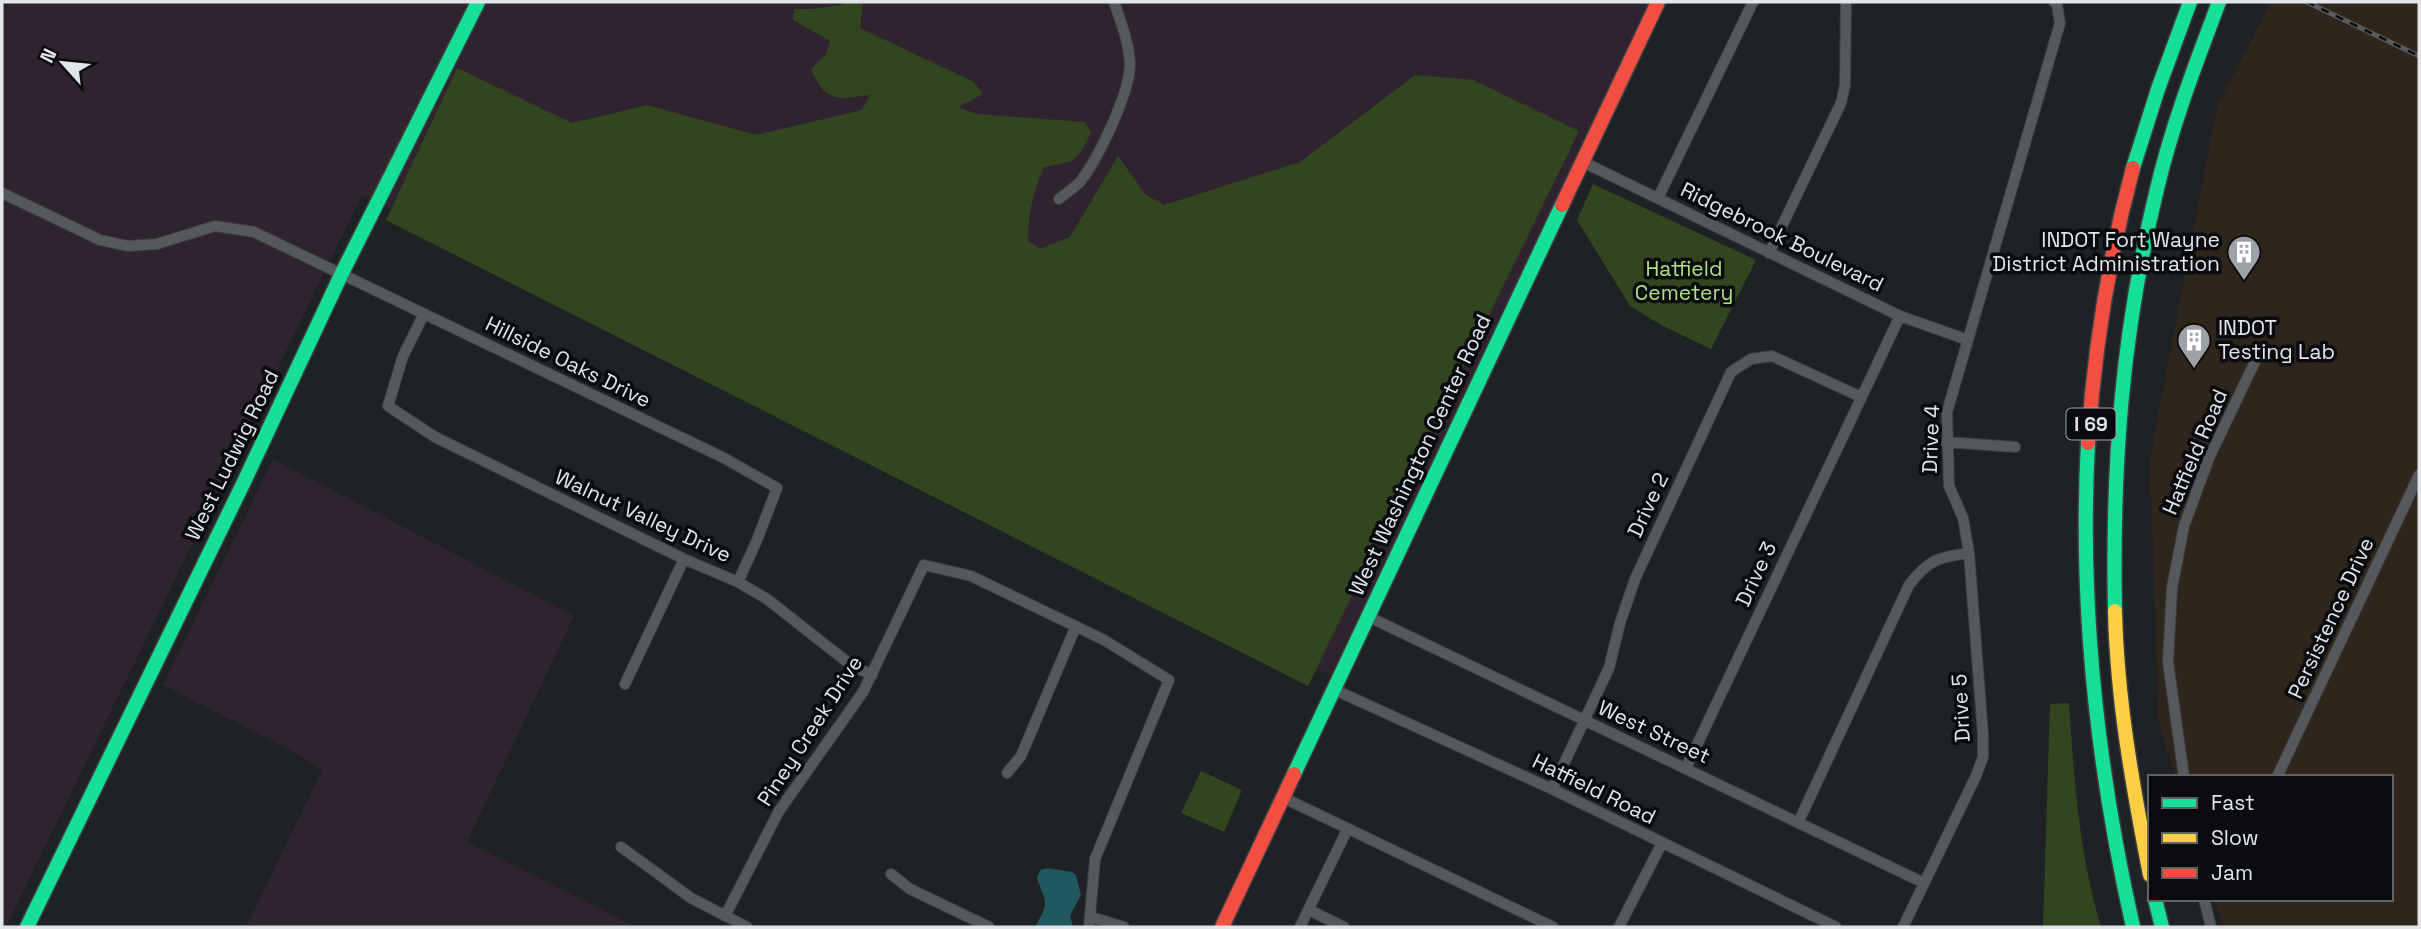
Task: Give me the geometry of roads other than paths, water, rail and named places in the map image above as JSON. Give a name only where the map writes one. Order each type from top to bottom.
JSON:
[{"type":"main road","name":"West Ludwig Road","points":[[27,927],[242,486],[342,273],[478,2]]},
{"type":"main road","name":"West Washington Center Road","points":[[1222,927],[1658,2]]},
{"type":"main road","name":"I 69","points":[[2133,927],[2112,831],[2092,685],[2086,596],[2088,463],[2103,314],[2131,176],[2190,2]]},
{"type":"main road","name":"I 69","points":[[2148,864],[2129,764],[2118,676],[2114,592],[2115,466],[2130,320],[2144,245],[2158,186],[2219,3]]},
{"type":"main road","points":[[2156,901],[2162,927]]},
{"type":"street","points":[[1059,199],[1078,183],[1091,165],[1118,111],[1127,85],[1130,65],[1114,2]]},
{"type":"street","points":[[1658,198],[1752,2]]},
{"type":"street","points":[[1769,253],[1841,103],[1845,85],[1846,2]]},
{"type":"street","name":"Drive 4","points":[[1969,553],[1963,518],[1949,486],[1947,412],[2048,69],[2060,23],[2055,3]]},
{"type":"street","name":"Ridgebrook Boulevard","points":[[1583,162],[1900,316],[1968,340]]},
{"type":"street","name":"Hillside Oaks Drive","points":[[2,193],[100,240],[128,246],[157,244],[215,226],[254,232],[724,458],[777,488],[738,582]]},
{"type":"street","name":"Walnut Valley Drive","points":[[424,314],[403,356],[388,406],[435,437],[684,559],[738,582],[767,599],[851,665],[872,675]]},
{"type":"street","name":"Drive 3","points":[[1685,768],[1900,316]]},
{"type":"street","name":"Hatfield Road","points":[[2184,775],[2168,662],[2172,588],[2184,526],[2209,458],[2259,353]]},
{"type":"street","name":"Drive 2","points":[[1552,789],[1609,668],[1635,579],[1731,372],[1751,359],[1772,356],[1861,397]]},
{"type":"street","points":[[1946,442],[2015,447]]},
{"type":"street","name":"Persistence Drive","points":[[2278,775],[2419,475]]},
{"type":"street","points":[[1798,823],[1909,586],[1922,569],[1940,557],[1969,553]]},
{"type":"street","name":"Drive 5","points":[[1903,927],[1983,757],[1969,553]]},
{"type":"street","points":[[625,684],[684,559]]},
{"type":"street","name":"Piney Creek Drive","points":[[725,916],[779,811],[863,692],[924,565],[971,576],[1076,626]]},
{"type":"street","name":"West Street","points":[[1367,616],[1924,883]]},
{"type":"street","points":[[1007,773],[1021,756],[1076,626],[1169,680],[1095,859],[1090,922],[1124,927]]},
{"type":"street","name":"Hatfield Road","points":[[1333,690],[1552,789],[1836,927]]},
{"type":"street","points":[[1284,798],[1553,927]]},
{"type":"street","points":[[1300,927],[1347,830]]},
{"type":"street","points":[[1619,927],[1662,843]]},
{"type":"street","points":[[621,847],[691,898],[747,927]]},
{"type":"street","points":[[891,874],[910,889],[989,927]]},
{"type":"street","points":[[2204,901],[2211,927]]},
{"type":"street","points":[[1309,910],[1344,927]]},
{"type":"water","points":[[1047,868],[1076,875],[1081,895],[1070,916],[1073,927],[1036,927],[1045,905],[1037,876],[1041,870]]},
{"type":"railway","points":[[2307,2],[2419,56]]},
{"type":"place","name":"INDOT Fort Wayne District Administration","points":[[2244,282]]},
{"type":"place","name":"INDOT Testing Lab","points":[[2194,370]]},
{"type":"park label","name":"Hatfield Cemetery","points":[[1684,281]]}]
